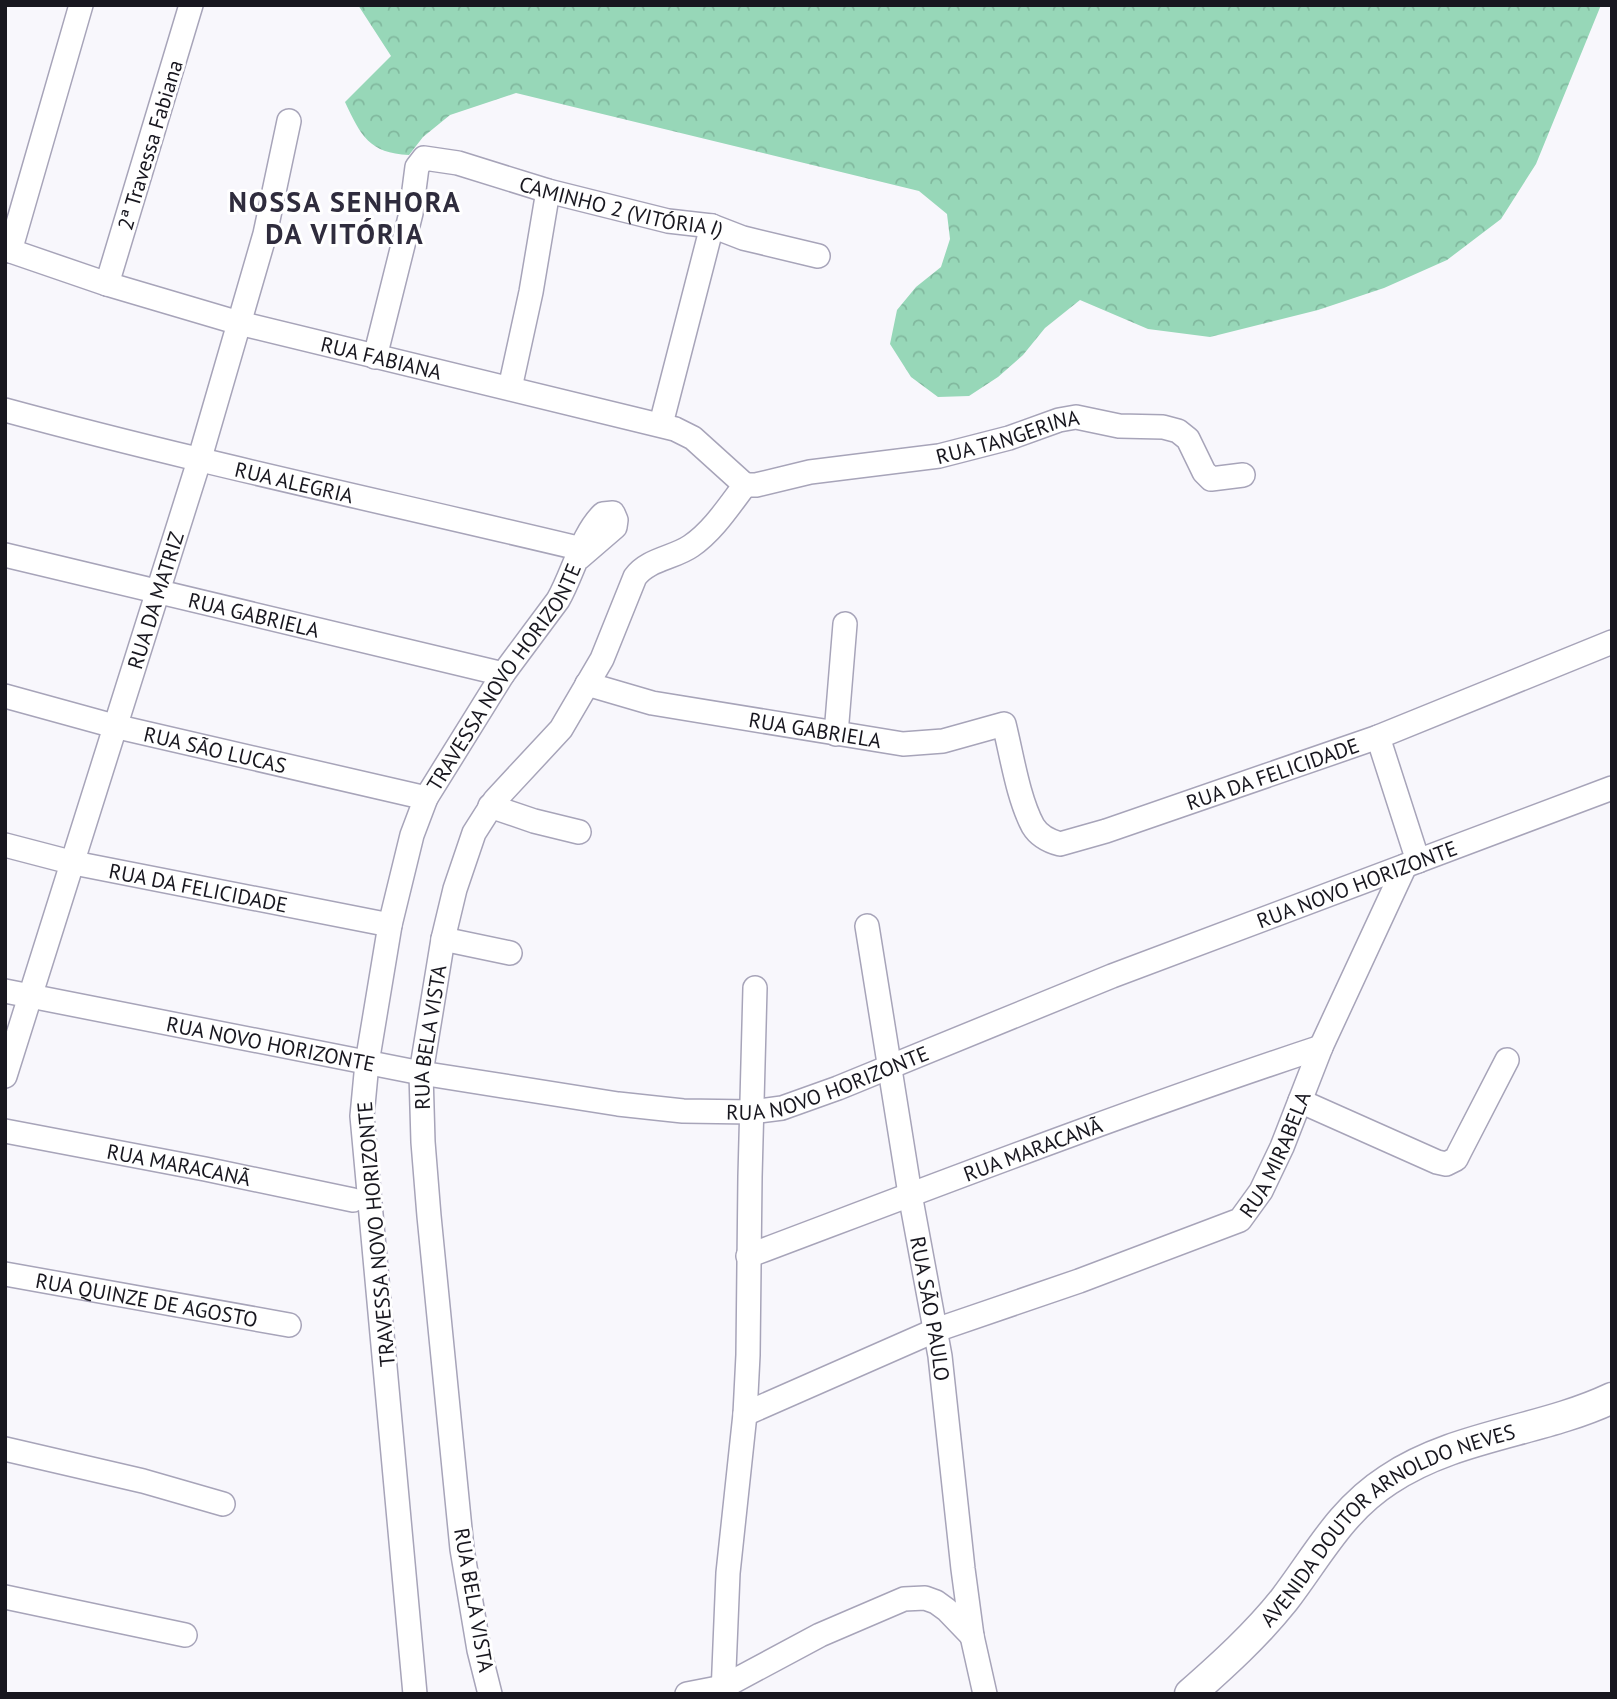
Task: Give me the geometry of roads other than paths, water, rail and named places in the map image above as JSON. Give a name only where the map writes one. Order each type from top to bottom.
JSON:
[{"type":"main road","name":"AVENIDA DOUTOR ARNOLDO NEVES","points":[[1190,1694],[1233,1656],[1284,1600],[1329,1535],[1387,1480],[1434,1456],[1493,1436],[1587,1410],[1612,1398]]},
{"type":"street","points":[[8,250],[81,5]]},
{"type":"street","name":"2ª Travessa Fabiana","points":[[107,284],[191,5]]},
{"type":"street","name":"RUA DA MATRIZ","points":[[5,1076],[199,461],[265,234],[289,121]]},
{"type":"street","name":"CAMINHO 2 (VITÓRIA I)","points":[[375,358],[411,213],[417,167],[425,158],[458,163],[548,191],[668,220],[712,226],[743,238],[818,256]]},
{"type":"street","points":[[510,388],[531,292],[548,191]]},
{"type":"street","points":[[661,424],[712,226]]},
{"type":"street","name":"RUA FABIANA","points":[[8,250],[107,284],[239,323],[375,358],[661,424],[693,438],[745,485]]},
{"type":"street","name":"RUA ALEGRIA","points":[[5,410],[199,461],[423,511],[580,553]]},
{"type":"street","name":"RUA TANGERINA","points":[[745,485],[757,485],[810,472],[939,456],[1076,417],[1119,426],[1170,428],[1188,439],[1204,472],[1211,479],[1243,475]]},
{"type":"street","name":"RUA BELA VISTA","points":[[490,1694],[479,1650],[462,1549],[423,1142],[421,1073],[443,939],[455,889],[474,832],[491,806],[561,729],[602,659],[638,573],[690,547],[715,524],[745,485]]},
{"type":"street","name":"TRAVESSA NOVO HORIZONTE","points":[[415,1694],[362,1116],[367,1063],[390,925],[412,835],[426,798],[503,674],[551,611],[566,586],[597,520],[603,514],[611,513],[616,520]]},
{"type":"street","name":"RUA GABRIELA","points":[[5,555],[503,674]]},
{"type":"street","points":[[836,734],[845,624]]},
{"type":"street","name":"RUA DA FELICIDADE","points":[[1004,724],[1022,795],[1034,827],[1041,835],[1060,844],[1070,843],[1377,737],[1612,642]]},
{"type":"street","name":"RUA GABRIELA","points":[[587,684],[652,703],[903,744],[970,735],[1004,724]]},
{"type":"street","name":"RUA SÃO LUCAS","points":[[5,695],[114,726],[426,798]]},
{"type":"street","points":[[1377,737],[1412,864]]},
{"type":"street","name":"RUA NOVO HORIZONTE","points":[[5,991],[421,1073],[618,1104],[683,1111],[752,1112],[782,1108],[838,1088],[1112,976],[1612,789]]},
{"type":"street","points":[[491,806],[534,821],[579,832]]},
{"type":"street","name":"RUA DA FELICIDADE","points":[[5,845],[74,863],[390,925]]},
{"type":"street","name":"RUA MIRABELA","points":[[745,1414],[936,1330],[1079,1281],[1240,1220],[1261,1191],[1282,1147],[1321,1047],[1412,864]]},
{"type":"street","name":"RUA SÃO PAULO","points":[[867,926],[910,1194],[936,1330],[948,1413],[972,1636],[985,1694]]},
{"type":"street","points":[[443,939],[510,953]]},
{"type":"street","points":[[723,1691],[727,1573],[745,1414],[748,1354],[755,988]]},
{"type":"street","name":"RUA MARACANÃ","points":[[748,1256],[1171,1097],[1321,1047]]},
{"type":"street","points":[[1300,1101],[1437,1163],[1447,1164],[1456,1158],[1507,1060]]},
{"type":"street","name":"RUA MARACANÃ","points":[[5,1131],[353,1200]]},
{"type":"street","name":"RUA QUINZE DE AGOSTO","points":[[5,1274],[289,1325]]},
{"type":"street","points":[[5,1449],[223,1504]]},
{"type":"street","points":[[5,1597],[185,1635]]},
{"type":"street","points":[[687,1694],[723,1691],[820,1635],[904,1599],[925,1598],[936,1602],[972,1636]]},
{"type":"district","name":"NOSSA SENHORA DA VITÓRIA","points":[[345,217]]}]
